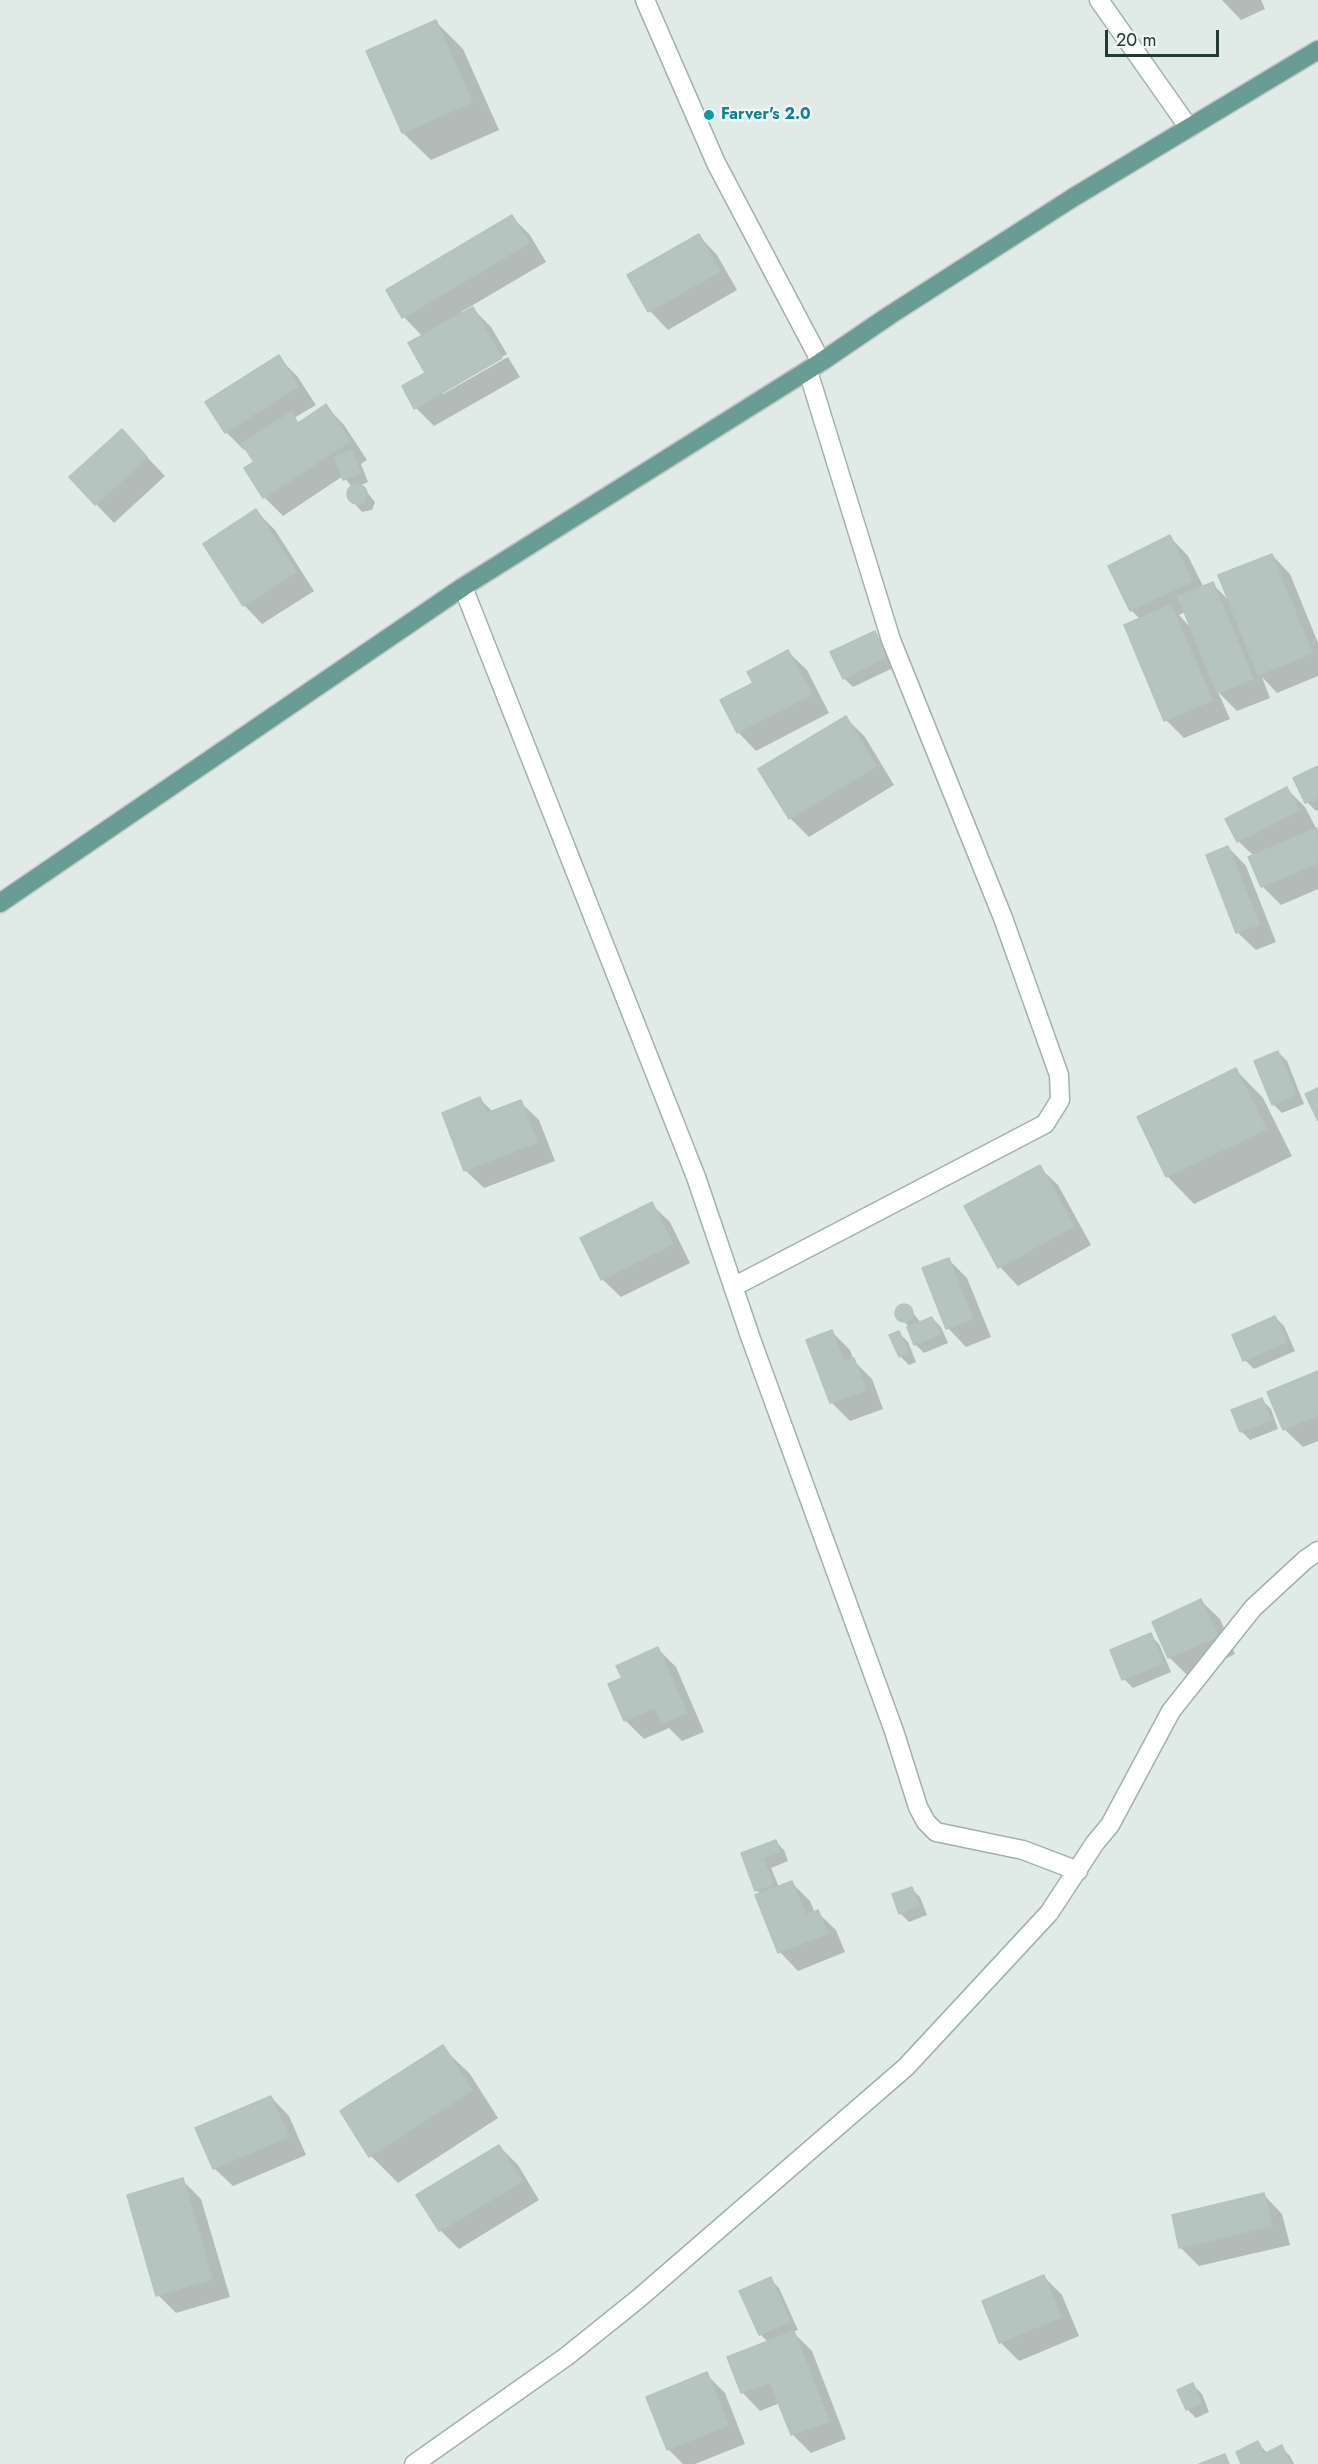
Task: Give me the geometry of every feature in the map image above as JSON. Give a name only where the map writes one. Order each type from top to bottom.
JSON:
[{"type":"main road","points":[[0,903],[463,588],[814,366],[1074,197],[1318,50]]},
{"type":"street","points":[[645,0],[716,163],[814,366],[891,640],[1004,918],[1059,1075],[1060,1100],[1045,1124],[733,1287]]},
{"type":"street","points":[[1100,0],[1189,128]]},
{"type":"street","points":[[463,588],[696,1177],[733,1287],[894,1731],[918,1807],[926,1822],[936,1832],[1023,1850],[1078,1871]]},
{"type":"street","points":[[414,2464],[567,2356],[906,2067],[1049,1913],[1095,1843],[1110,1825],[1171,1711],[1253,1608],[1305,1560],[1318,1551]]},
{"type":"building","points":[[436,20],[472,102],[402,133],[366,51]]},
{"type":"building","points":[[512,215],[529,243],[402,318],[386,290]]},
{"type":"building","points":[[699,234],[720,271],[648,312],[627,275]]},
{"type":"building","points":[[473,307],[502,358],[414,409],[402,386],[425,373],[408,343]]},
{"type":"building","points":[[279,355],[298,386],[225,433],[205,402]]},
{"type":"building","points":[[326,404],[350,441],[263,498],[244,468],[254,462],[242,444],[291,412],[298,423]]},
{"type":"building","points":[[122,429],[147,457],[95,505],[69,477]]},
{"type":"building","points":[[352,450],[361,473],[343,480],[334,457]]},
{"type":"building","points":[[357,484],[364,487],[367,494],[364,501],[357,504],[350,501],[347,494],[350,487]]},
{"type":"building","points":[[256,509],[296,572],[243,606],[203,544]]},
{"type":"building","points":[[1170,535],[1192,581],[1130,611],[1108,566]]},
{"type":"building","points":[[1272,554],[1312,653],[1258,675],[1218,575]]},
{"type":"building","points":[[1213,582],[1253,679],[1217,693],[1178,597]]},
{"type":"building","points":[[1171,605],[1212,700],[1164,721],[1124,625]]},
{"type":"building","points":[[875,631],[887,657],[843,679],[830,652]]},
{"type":"building","points":[[788,650],[812,694],[737,733],[720,700],[753,683],[747,672]]},
{"type":"building","points":[[846,716],[876,766],[789,819],[758,769]]},
{"type":"building","points":[[1318,766],[1318,798],[1305,803],[1293,778]]},
{"type":"building","points":[[1287,787],[1299,810],[1237,842],[1225,819]]},
{"type":"building","points":[[1317,828],[1318,863],[1261,887],[1248,857]]},
{"type":"building","points":[[1228,846],[1259,924],[1236,933],[1206,855]]},
{"type":"building","points":[[1278,1051],[1296,1094],[1272,1105],[1254,1061]]},
{"type":"building","points":[[1236,1068],[1266,1129],[1166,1177],[1137,1117]]},
{"type":"building","points":[[1318,1088],[1318,1121],[1305,1094]]},
{"type":"building","points":[[480,1097],[487,1113],[521,1100],[537,1142],[464,1171],[442,1113]]},
{"type":"building","points":[[1040,1165],[1074,1226],[998,1268],[964,1206]]},
{"type":"building","points":[[652,1202],[673,1244],[601,1280],[580,1238]]},
{"type":"building","points":[[949,1258],[973,1319],[946,1329],[922,1268]]},
{"type":"building","points":[[904,1304],[910,1307],[913,1313],[910,1319],[904,1322],[898,1319],[895,1313],[898,1307]]},
{"type":"building","points":[[1275,1316],[1287,1342],[1243,1361],[1232,1335]]},
{"type":"building","points":[[932,1317],[940,1334],[914,1345],[907,1327]]},
{"type":"building","points":[[832,1330],[844,1362],[854,1358],[866,1390],[830,1403],[806,1340]]},
{"type":"building","points":[[899,1331],[908,1353],[899,1357],[889,1335]]},
{"type":"building","points":[[1318,1371],[1318,1415],[1283,1430],[1267,1392]]},
{"type":"building","points":[[1262,1398],[1271,1420],[1240,1432],[1231,1410]]},
{"type":"building","points":[[1201,1599],[1218,1636],[1168,1658],[1152,1622]]},
{"type":"building","points":[[1151,1633],[1163,1663],[1122,1680],[1110,1650]]},
{"type":"building","points":[[658,1647],[687,1713],[662,1723],[655,1708],[624,1721],[608,1684],[622,1678],[616,1666]]},
{"type":"building","points":[[776,1840],[780,1852],[763,1858],[773,1884],[755,1891],[741,1853]]},
{"type":"building","points":[[792,1881],[806,1915],[818,1910],[828,1933],[778,1953],[755,1895]]},
{"type":"building","points":[[912,1887],[919,1906],[899,1914],[892,1894]]},
{"type":"building","points":[[443,2045],[472,2090],[369,2157],[340,2111]]},
{"type":"building","points":[[271,2096],[289,2136],[213,2169],[195,2128]]},
{"type":"building","points":[[499,2145],[522,2181],[439,2231],[416,2195]]},
{"type":"building","points":[[183,2178],[212,2279],[156,2296],[127,2195]]},
{"type":"building","points":[[1264,2193],[1272,2226],[1179,2248],[1172,2215]]},
{"type":"building","points":[[1044,2275],[1061,2317],[999,2343],[982,2301]]},
{"type":"building","points":[[771,2277],[790,2321],[759,2335],[739,2291]]},
{"type":"building","points":[[794,2331],[829,2421],[791,2435],[770,2382],[741,2393],[727,2357]]},
{"type":"building","points":[[707,2372],[728,2425],[667,2450],[646,2397]]},
{"type":"building","points":[[1193,2383],[1201,2403],[1186,2410],[1177,2390]]},
{"type":"building","points":[[1258,2441],[1264,2454],[1282,2445],[1290,2464],[1241,2464],[1236,2452]]},
{"type":"building","points":[[1225,2454],[1229,2464],[1199,2464]]},
{"type":"place","name":"Farver's 2.0","points":[[709,115]]}]
